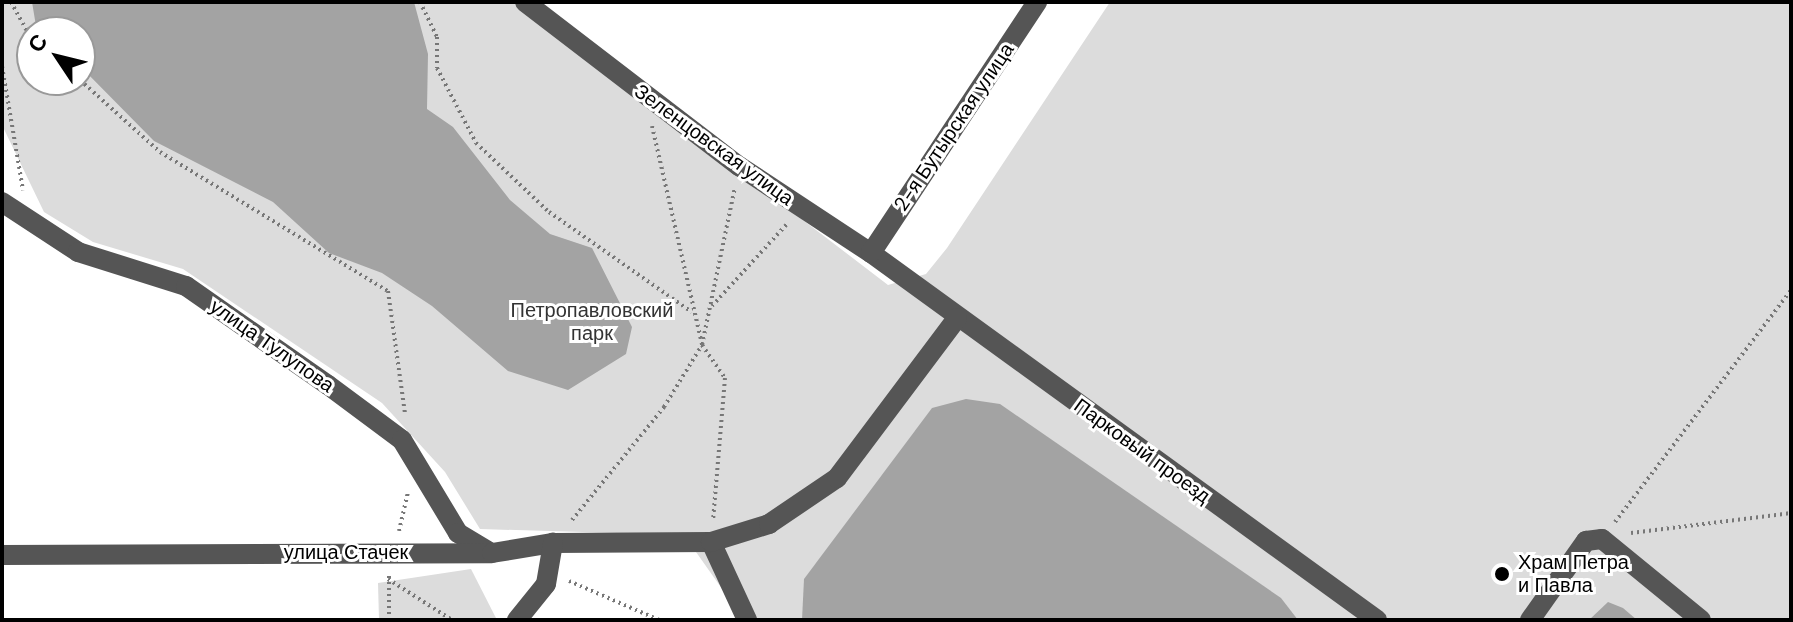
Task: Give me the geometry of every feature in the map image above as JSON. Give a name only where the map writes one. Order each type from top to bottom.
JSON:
[{"type":"street","name":"Зеленцовская улица","points":[[525,2],[645,97],[739,166],[871,253],[906,282]]},
{"type":"street","name":"2-я Бутырская улица","points":[[871,253],[1037,2]]},
{"type":"street","name":"улица Тулупова","points":[[2,202],[78,252],[186,286],[402,440],[458,533],[492,553]]},
{"type":"street","name":"Парковый проезд","points":[[906,282],[1377,620]]},
{"type":"street","name":"улица Стачек","points":[[2,555],[492,553],[553,543],[711,542],[769,524],[837,478],[957,318]]},
{"type":"street","points":[[1530,620],[1586,541],[1603,538],[1701,620]]},
{"type":"street","points":[[711,542],[747,620]]},
{"type":"street","points":[[517,620],[548,572],[553,543]]},
{"type":"path","points":[[420,2],[437,37],[437,68],[476,143],[549,212],[694,313]]},
{"type":"path","points":[[2,66],[11,150],[33,223]]},
{"type":"path","points":[[96,94],[160,152],[388,291],[406,409],[402,440]]},
{"type":"path","points":[[645,97],[702,345],[725,378],[711,542]]},
{"type":"path","points":[[553,543],[664,407],[702,345],[739,166]]},
{"type":"path","points":[[710,309],[802,208]]},
{"type":"path","points":[[1603,538],[1791,290]]},
{"type":"path","points":[[1603,538],[1791,513]]},
{"type":"path","points":[[548,572],[659,620]]},
{"type":"path","points":[[388,579],[452,620]]},
{"type":"green space","name":"Петропавловский парк","points":[[2,2],[518,2],[888,285],[926,274],[947,248],[1110,2],[1791,2],[1791,620],[744,620],[684,535],[480,529],[445,472],[382,403],[183,269],[93,242],[44,212],[2,125]]},
{"type":"green space","points":[[471,569],[497,620],[379,620],[378,583]]},
{"type":"shaded area","points":[[32,2],[414,2],[428,54],[427,109],[453,127],[510,200],[550,234],[592,248],[632,327],[626,354],[568,390],[508,371],[432,306],[382,273],[329,253],[273,202],[154,141],[96,82],[96,16],[34,16]]},
{"type":"shaded area","points":[[966,399],[1000,404],[1281,598],[1298,620],[802,620],[804,579],[932,408]]},
{"type":"shaded area","points":[[1608,602],[1623,608],[1637,620],[1589,620]]},
{"type":"place","name":"Храм Петра и Павла","points":[[1502,574]]}]
